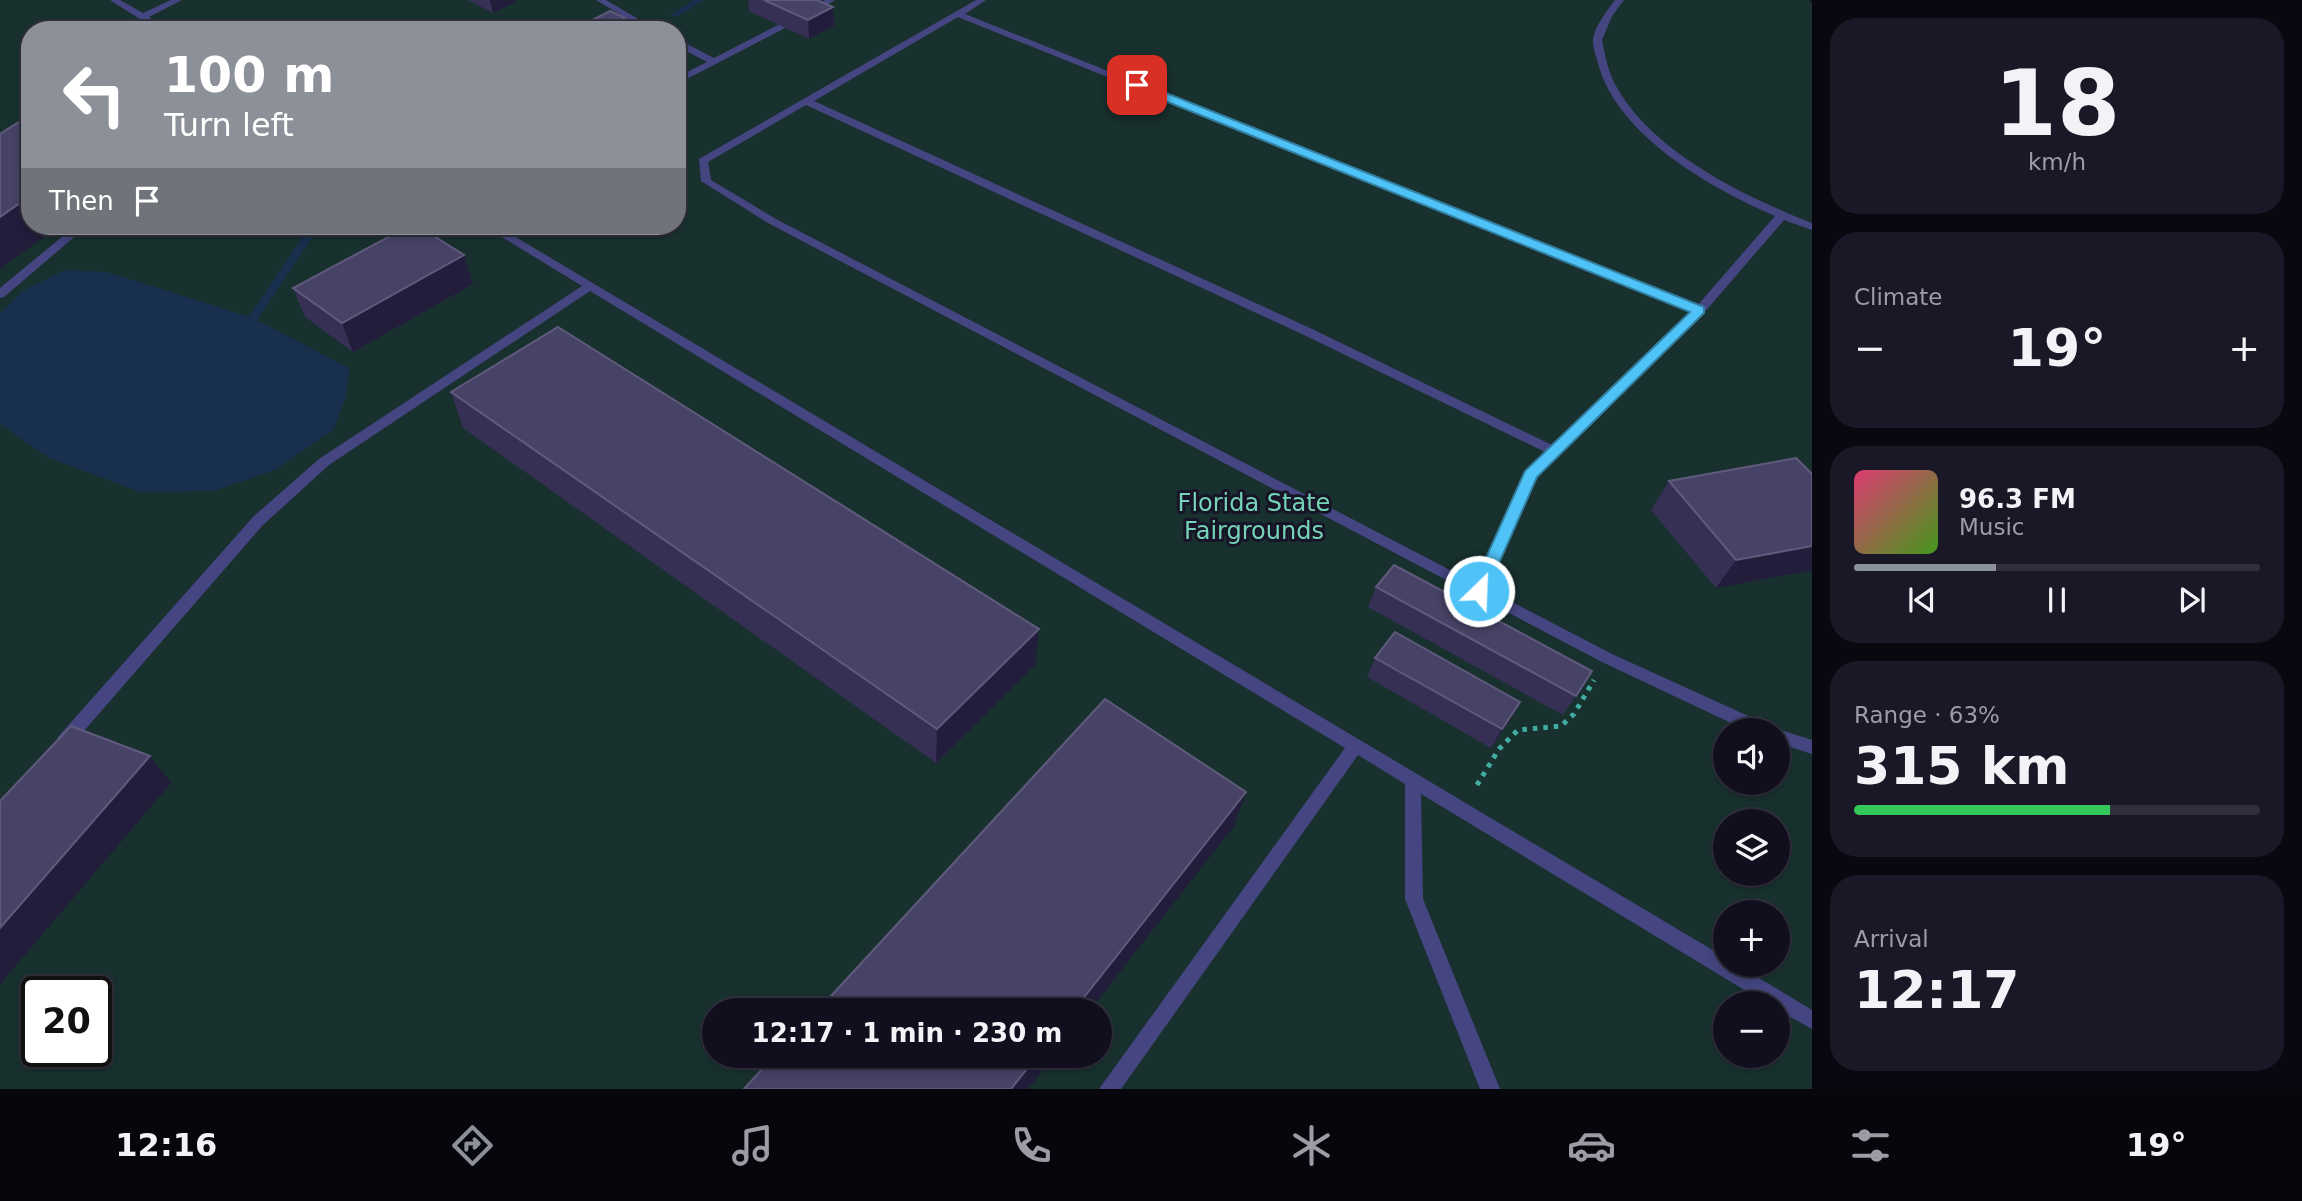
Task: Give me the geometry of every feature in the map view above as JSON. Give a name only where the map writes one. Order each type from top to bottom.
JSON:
[{"type":"lane","points":[[114,0],[150,21]]},
{"type":"lane","points":[[142,16],[178,0]]},
{"type":"lane","points":[[600,0],[637,21]]},
{"type":"lane","points":[[806,13],[831,0]]},
{"type":"lane","points":[[982,0],[704,161],[706,181],[772,221],[1607,658],[1736,718]]},
{"type":"lane","points":[[1620,0],[1608,16],[1597,40],[1613,90],[1650,132],[1691,167],[1782,215],[1812,227]]},
{"type":"lane","points":[[605,15],[618,10]]},
{"type":"lane","points":[[958,14],[1699,310]]},
{"type":"lane","points":[[686,77],[782,26]]},
{"type":"lane","points":[[686,47],[715,62]]},
{"type":"lane","points":[[807,102],[1306,331],[1554,451]]},
{"type":"lane","points":[[1479,591],[1530,474],[1699,310],[1782,215]]},
{"type":"lane","points":[[0,294],[71,235]]},
{"type":"lane","points":[[505,235],[1812,1020]]},
{"type":"lane","points":[[55,751],[258,521],[324,462],[590,286]]},
{"type":"lane","points":[[1790,740],[1812,747]]},
{"type":"lane","points":[[1109,1089],[1356,746]]},
{"type":"lane","points":[[1413,780],[1414,899],[1490,1089]]},
{"type":"path","points":[[1462,809],[1499,748],[1518,730],[1561,726],[1574,713],[1607,658]]},
{"type":"green space","name":"Florida State Fairgrounds","points":[[0,0],[1809,0],[1812,3],[1812,1089],[0,1089]]},
{"type":"water","points":[[65,270],[107,272],[253,318],[349,368],[346,396],[334,429],[275,470],[213,491],[141,492],[49,458],[0,424],[0,313],[24,290]]},
{"type":"building","points":[[764,0],[817,0],[833,7],[808,20]]},
{"type":"building","points":[[610,11],[625,18],[619,21],[590,21]]},
{"type":"building","points":[[21,121],[21,202],[0,217],[0,134]]},
{"type":"building","points":[[392,235],[432,235],[464,255],[342,323],[293,288]]},
{"type":"building","points":[[558,327],[1039,629],[937,729],[451,392]]},
{"type":"building","points":[[1796,458],[1812,474],[1812,546],[1736,560],[1669,481]]},
{"type":"building","points":[[1394,565],[1592,671],[1576,696],[1376,587]]},
{"type":"building","points":[[1395,632],[1520,702],[1502,729],[1375,658]]},
{"type":"building","points":[[1105,699],[1246,792],[1083,998],[829,998]]},
{"type":"building","points":[[71,726],[150,756],[0,928],[0,801]]},
{"type":"building","points":[[763,1068],[1028,1068],[1011,1089],[744,1089]]},
{"type":"waterway","points":[[674,15],[700,0]]},
{"type":"waterway","points":[[253,318],[309,235]]},
{"type":"route","points":[[1137,85],[1699,310],[1530,474],[1479,591]]}]
